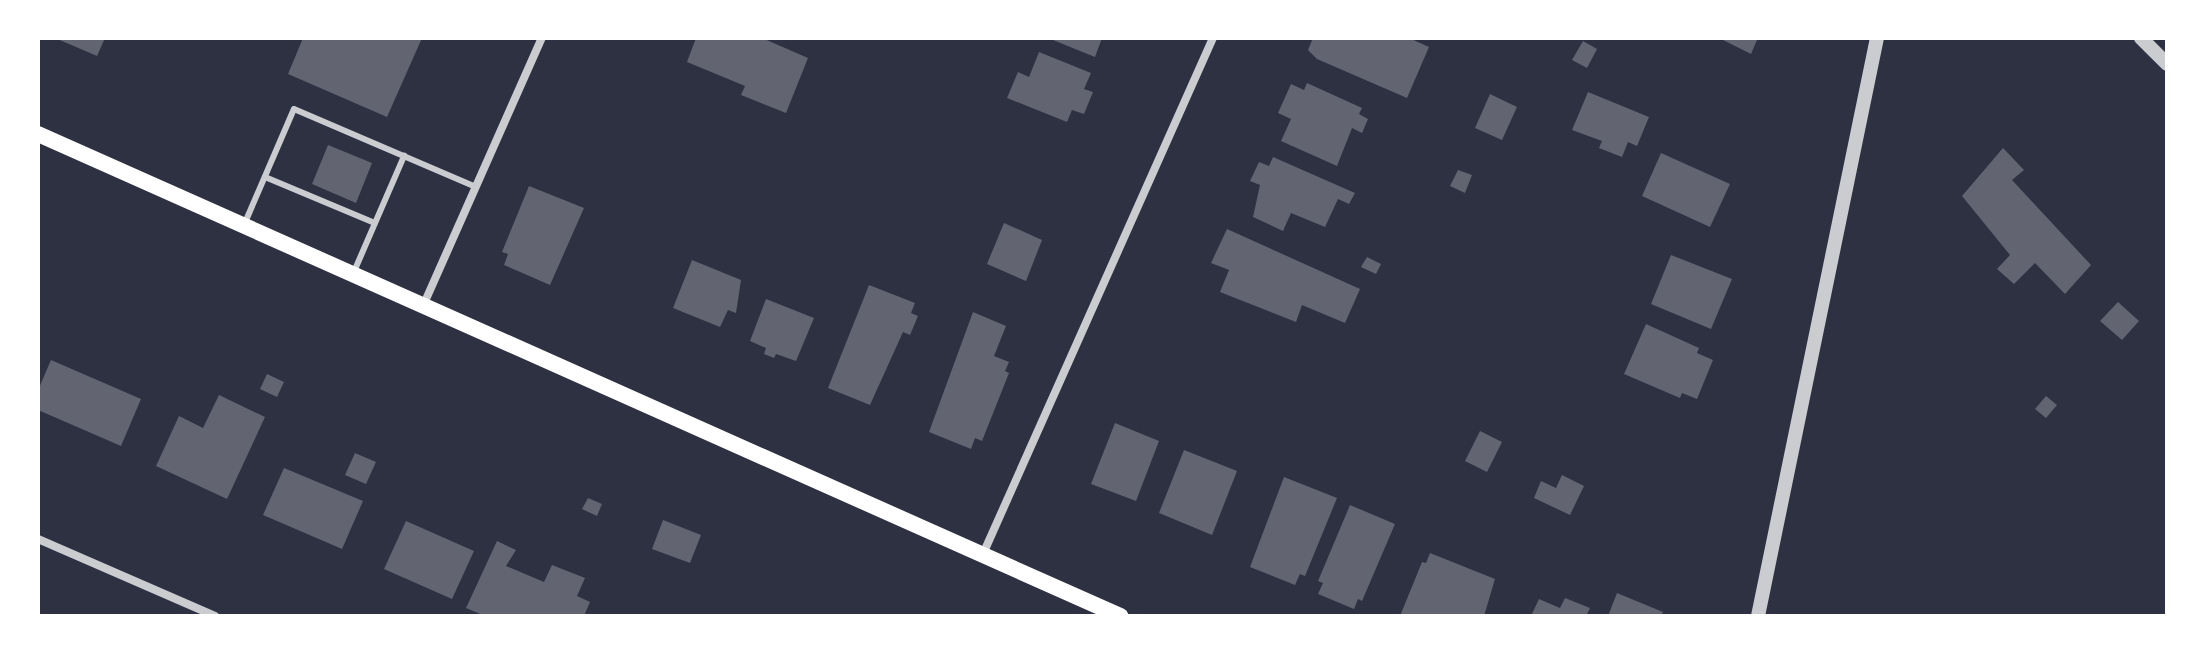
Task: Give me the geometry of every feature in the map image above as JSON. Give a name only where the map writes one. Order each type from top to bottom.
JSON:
[{"type":"main road","points":[[39,138],[244,225],[1120,616]]},
{"type":"street","points":[[423,306],[542,38]]},
{"type":"street","points":[[983,554],[1213,38]]},
{"type":"street","points":[[1758,616],[1877,38]]},
{"type":"street","points":[[2141,38],[2167,64]]},
{"type":"street","points":[[38,539],[215,616]]},
{"type":"lane","points":[[244,225],[294,109],[476,187]]},
{"type":"lane","points":[[353,274],[404,156]]},
{"type":"lane","points":[[265,177],[375,223]]},
{"type":"building","points":[[55,38],[105,38],[97,56]]},
{"type":"building","points":[[303,38],[422,38],[387,117],[288,74]]},
{"type":"building","points":[[696,38],[762,38],[808,58],[786,113],[741,95],[745,86],[687,62]]},
{"type":"building","points":[[1048,38],[1102,38],[1095,57]]},
{"type":"building","points":[[1313,38],[1409,38],[1429,47],[1407,98],[1317,59],[1308,50]]},
{"type":"building","points":[[1719,38],[1752,38],[1757,40],[1751,54]]},
{"type":"building","points":[[1583,41],[1597,49],[1587,68],[1572,60]]},
{"type":"building","points":[[1039,52],[1091,73],[1084,89],[1093,92],[1084,114],[1072,110],[1067,122],[1007,98],[1018,72],[1029,77]]},
{"type":"building","points":[[1307,83],[1362,108],[1359,114],[1368,119],[1362,133],[1352,128],[1337,166],[1281,141],[1291,119],[1278,113],[1291,84],[1304,90]]},
{"type":"building","points":[[1588,92],[1649,117],[1637,146],[1628,142],[1622,157],[1599,148],[1602,141],[1572,130]]},
{"type":"building","points":[[1490,94],[1517,107],[1502,140],[1475,128]]},
{"type":"building","points":[[328,145],[372,163],[356,203],[312,184]]},
{"type":"building","points":[[2003,148],[2024,170],[2012,180],[2091,265],[2065,294],[2035,263],[2014,284],[1997,269],[2010,255],[1962,196]]},
{"type":"building","points":[[1661,153],[1730,184],[1710,227],[1642,196]]},
{"type":"building","points":[[1273,157],[1355,193],[1349,204],[1338,199],[1325,227],[1291,213],[1283,231],[1253,217],[1260,185],[1250,181],[1259,162],[1269,166]]},
{"type":"building","points":[[1458,170],[1472,175],[1465,193],[1450,186]]},
{"type":"building","points":[[529,186],[584,208],[550,285],[504,265],[508,254],[502,252]]},
{"type":"building","points":[[1004,223],[1042,240],[1026,281],[987,264]]},
{"type":"building","points":[[1227,229],[1360,289],[1345,323],[1302,305],[1296,322],[1220,292],[1229,270],[1211,263]]},
{"type":"building","points":[[1671,255],[1732,279],[1711,329],[1651,304]]},
{"type":"building","points":[[1367,257],[1381,264],[1376,274],[1361,267]]},
{"type":"building","points":[[692,260],[741,280],[736,313],[728,310],[720,327],[673,308]]},
{"type":"building","points":[[869,285],[915,303],[911,313],[918,316],[910,335],[903,332],[870,405],[828,388]]},
{"type":"building","points":[[766,299],[814,318],[796,361],[776,354],[774,358],[764,354],[766,348],[750,341]]},
{"type":"building","points":[[2118,302],[2139,321],[2122,340],[2100,321]]},
{"type":"building","points":[[973,312],[1006,326],[994,356],[1009,362],[1005,371],[1009,373],[982,441],[975,438],[971,449],[929,432]]},
{"type":"building","points":[[1646,324],[1699,348],[1697,353],[1713,360],[1697,399],[1682,393],[1680,398],[1624,374]]},
{"type":"building","points":[[51,360],[141,399],[121,446],[38,410],[38,390]]},
{"type":"building","points":[[267,374],[284,382],[277,397],[260,389]]},
{"type":"building","points":[[219,395],[265,417],[227,499],[156,466],[179,416],[203,428]]},
{"type":"building","points":[[2046,396],[2057,405],[2046,418],[2035,409]]},
{"type":"building","points":[[1115,423],[1159,441],[1136,501],[1091,484]]},
{"type":"building","points":[[1480,431],[1502,442],[1487,472],[1465,461]]},
{"type":"building","points":[[1184,450],[1237,471],[1212,535],[1159,513]]},
{"type":"building","points":[[355,453],[376,462],[366,484],[345,475]]},
{"type":"building","points":[[284,468],[363,501],[342,549],[263,515]]},
{"type":"building","points":[[1562,475],[1584,486],[1570,515],[1534,498],[1541,481],[1556,488]]},
{"type":"building","points":[[1284,477],[1337,498],[1305,576],[1300,574],[1295,585],[1250,567]]},
{"type":"building","points":[[588,498],[602,504],[597,516],[582,509]]},
{"type":"building","points":[[1350,505],[1395,524],[1362,601],[1358,599],[1354,609],[1318,594],[1323,583],[1318,581]]},
{"type":"building","points":[[663,520],[701,535],[690,563],[652,549]]},
{"type":"building","points":[[406,521],[474,551],[452,599],[384,569]]},
{"type":"building","points":[[497,541],[516,550],[506,566],[544,582],[552,565],[585,578],[577,596],[590,602],[584,616],[485,616],[466,608]]},
{"type":"building","points":[[1430,553],[1495,579],[1484,616],[1400,616],[1422,562],[1426,563]]},
{"type":"building","points":[[1617,593],[1663,612],[1661,616],[1608,616]]},
{"type":"building","points":[[1565,598],[1590,608],[1586,616],[1531,616],[1539,599],[1560,608]]}]
